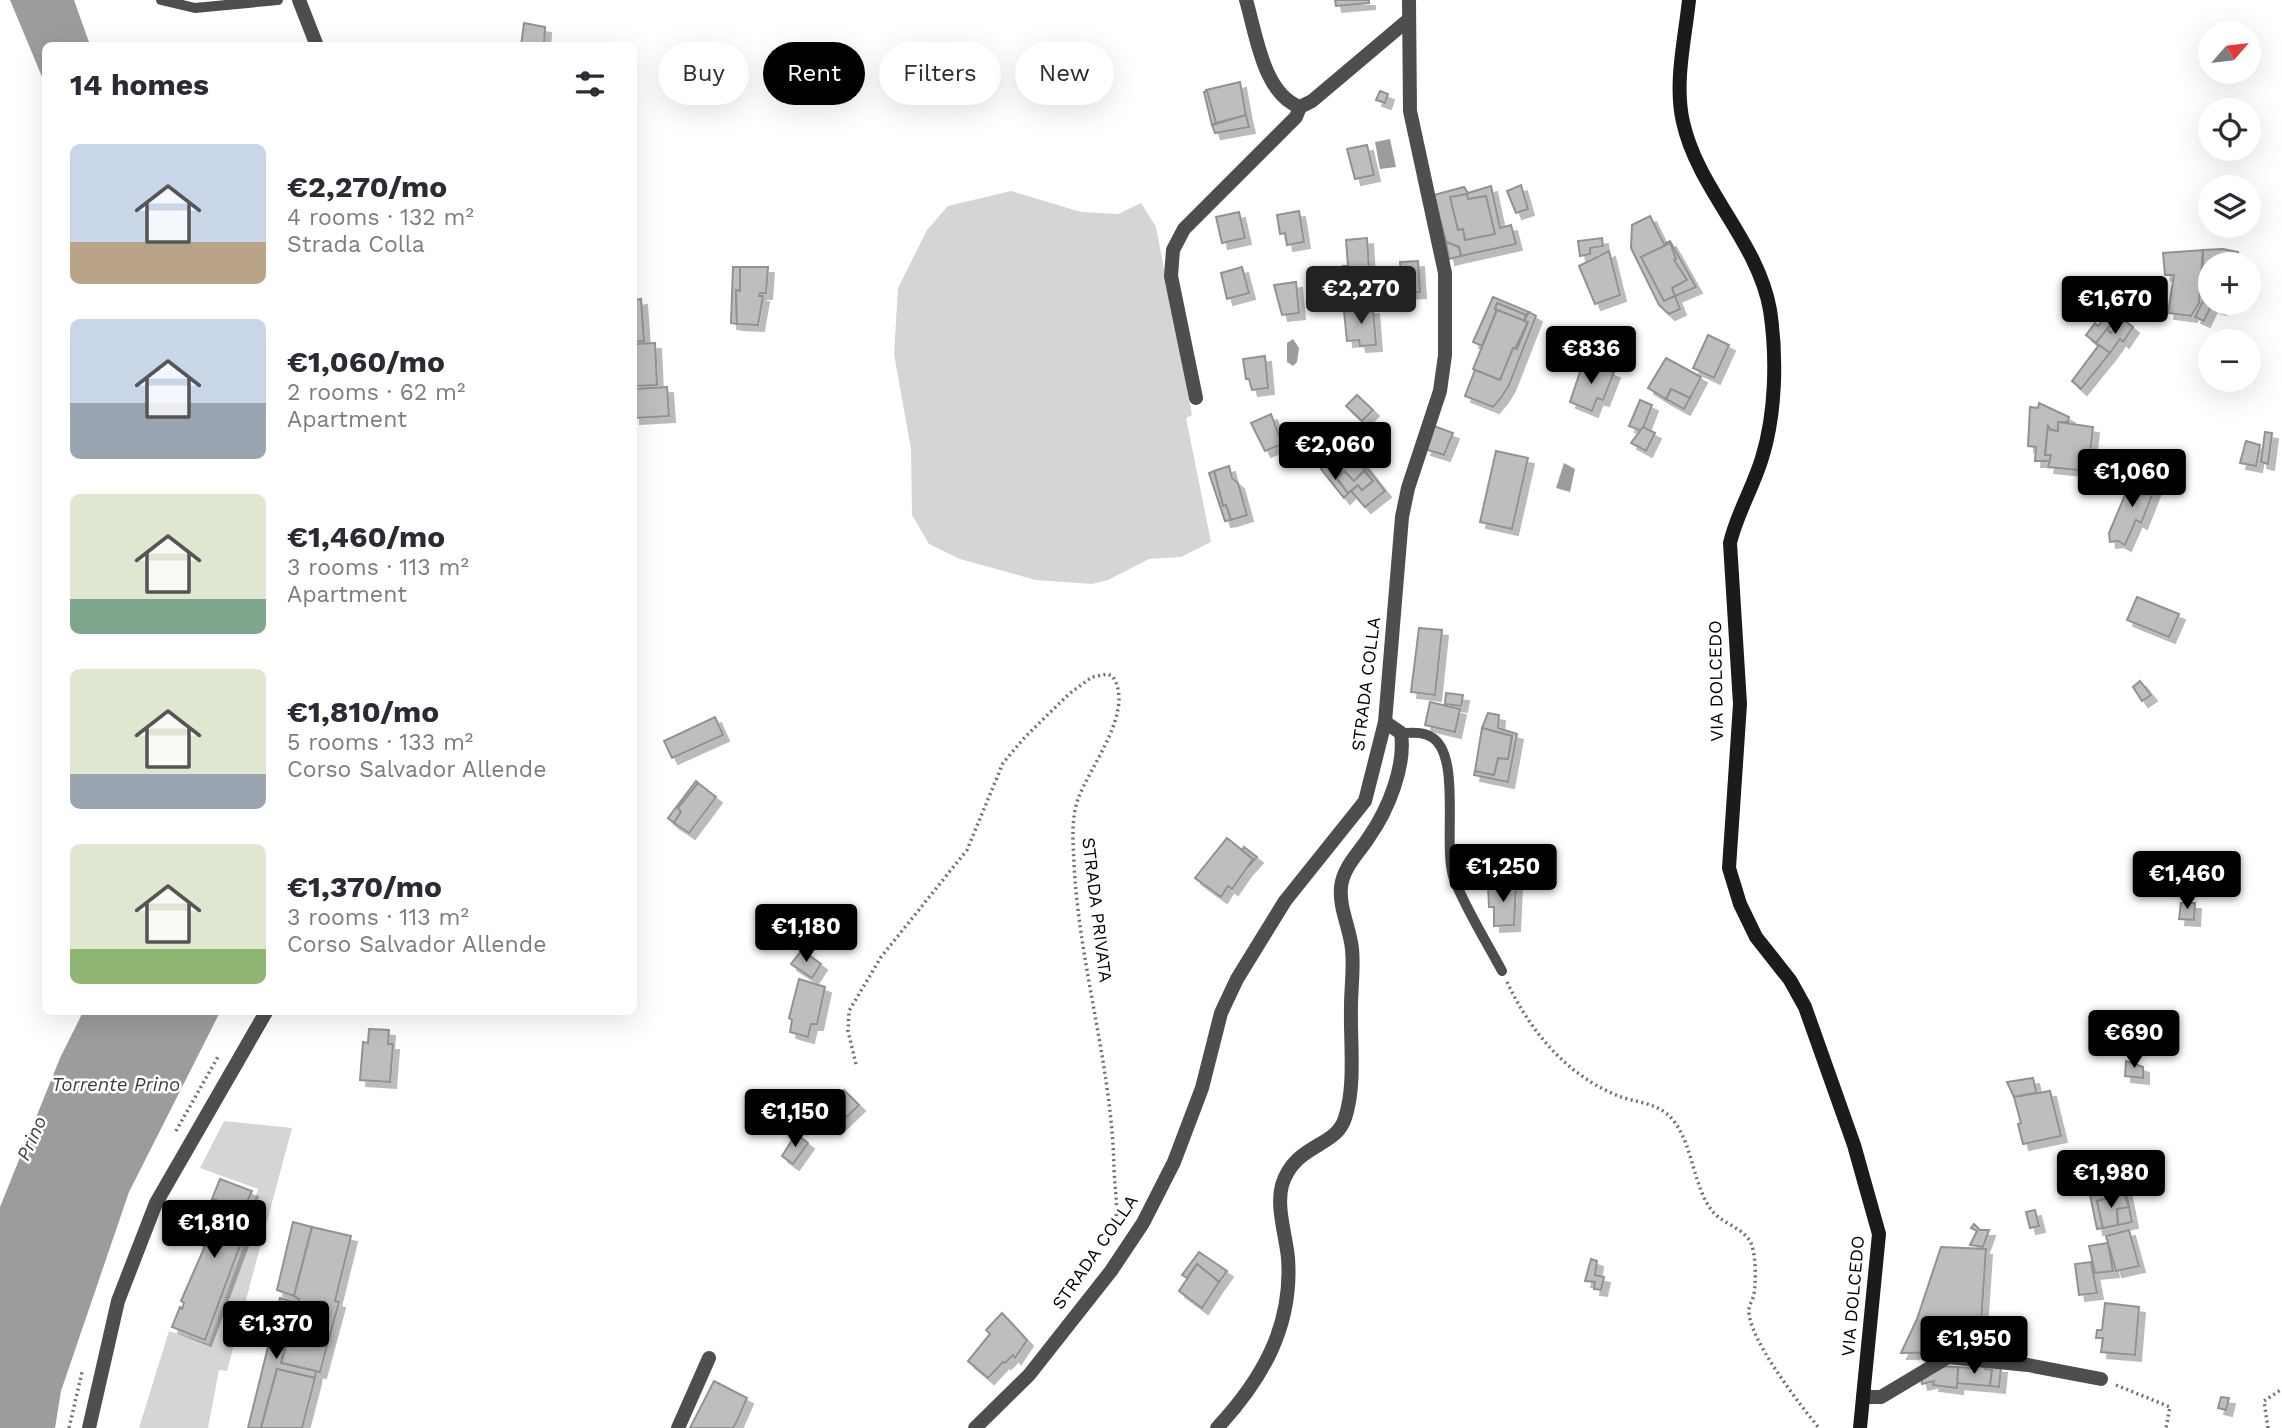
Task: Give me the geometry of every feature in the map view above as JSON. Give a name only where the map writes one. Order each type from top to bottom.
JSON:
[{"type":"main road","name":"VIA DOLCEDO","points":[[1689,0],[1679,89],[1683,123],[1693,151],[1755,265],[1764,288],[1770,311],[1774,380],[1762,458],[1735,520],[1730,543],[1740,704],[1729,868],[1740,904],[1756,937],[1790,980],[1805,1007],[1854,1145],[1880,1234],[1860,1428]]},
{"type":"street","points":[[299,0],[315,42]]},
{"type":"street","points":[[1246,0],[1270,79],[1288,103],[1300,107],[1312,102],[1408,20]]},
{"type":"street","name":"STRADA COLLA","points":[[975,1428],[1029,1376],[1080,1306],[1111,1271],[1143,1223],[1174,1162],[1202,1088],[1221,1013],[1237,979],[1285,901],[1365,800],[1385,722],[1402,517],[1408,488],[1440,391],[1445,355],[1445,273],[1412,126],[1409,0]]},
{"type":"street","points":[[1196,398],[1171,276],[1173,250],[1184,229],[1246,169],[1269,141],[1296,117],[1300,107]]},
{"type":"street","points":[[1217,1428],[1243,1401],[1262,1374],[1279,1332],[1288,1293],[1281,1186],[1294,1159],[1338,1132],[1345,1119],[1350,1071],[1352,948],[1342,913],[1341,886],[1345,870],[1382,817],[1403,744],[1401,733],[1385,722]]},
{"type":"street","points":[[89,1428],[118,1301],[156,1203],[264,1015]]},
{"type":"street","points":[[678,1428],[709,1357]]},
{"type":"street","points":[[1863,1396],[1881,1397],[1948,1357],[2028,1365],[2101,1379]]},
{"type":"lane","points":[[162,0],[195,8],[278,0]]},
{"type":"lane","points":[[1401,733],[1420,733],[1433,738],[1440,746],[1447,766],[1453,877],[1502,971]]},
{"type":"path","name":"STRADA PRIVATA","points":[[856,1064],[848,1031],[849,1011],[881,957],[967,850],[1003,763],[1069,694],[1092,677],[1108,674],[1113,677],[1120,700],[1104,748],[1077,800],[1073,827],[1082,922],[1110,1090],[1118,1203],[1115,1231],[1111,1241]]},
{"type":"path","points":[[1502,971],[1533,1025],[1575,1074],[1618,1096],[1657,1107],[1673,1119],[1683,1137],[1695,1182],[1712,1211],[1724,1224],[1740,1231],[1752,1245],[1754,1293],[1749,1309],[1751,1321],[1778,1373],[1819,1428]]},
{"type":"path","points":[[2101,1379],[2170,1407],[2166,1428]]},
{"type":"path","points":[[2269,1428],[2264,1401],[2282,1389]]},
{"type":"shaded area","points":[[1011,191],[1081,212],[1118,214],[1141,203],[1156,227],[1192,415],[1186,418],[1211,542],[1181,557],[1149,559],[1108,580],[1092,584],[1036,580],[960,559],[929,544],[912,515],[911,449],[894,354],[898,288],[927,230],[948,206]]},
{"type":"shaded area","points":[[224,1121],[292,1128],[227,1371],[219,1370],[208,1428],[139,1428],[169,1331],[209,1344],[246,1239],[242,1237],[258,1189],[200,1168]]},
{"type":"water","points":[[10,0],[74,0],[89,42],[42,42],[42,77]]},
{"type":"water","points":[[1390,139],[1396,167],[1380,169],[1375,142]]},
{"type":"water","points":[[1293,339],[1299,348],[1297,362],[1293,366],[1287,362],[1287,343]]},
{"type":"water","points":[[1564,463],[1575,469],[1570,492],[1556,488]]},
{"type":"water","name":"Torrente Prino","points":[[82,1015],[218,1015],[129,1192],[61,1391],[55,1428],[0,1428],[0,1207],[60,1058]]},
{"type":"building","points":[[1335,0],[1369,0],[1369,3],[1336,6]]},
{"type":"building","points":[[524,23],[545,27],[544,42],[522,42]]},
{"type":"building","points":[[1240,82],[1246,115],[1216,123],[1206,90]]},
{"type":"building","points":[[1207,91],[1216,123],[1212,125],[1204,92]]},
{"type":"building","points":[[1380,91],[1388,94],[1385,103],[1376,100]]},
{"type":"building","points":[[1246,115],[1249,127],[1215,133],[1212,125]]},
{"type":"building","points":[[1367,145],[1374,175],[1355,179],[1347,149]]},
{"type":"building","points":[[1521,185],[1528,209],[1516,213],[1507,191]]},
{"type":"building","points":[[1491,186],[1500,228],[1511,225],[1516,244],[1461,256],[1459,247],[1446,242],[1434,195],[1464,187],[1468,193]]},
{"type":"building","points":[[1467,194],[1468,199],[1486,196],[1495,234],[1465,240],[1463,229],[1458,230],[1450,197]]},
{"type":"building","points":[[1299,211],[1304,242],[1287,245],[1285,233],[1280,234],[1277,215]]},
{"type":"building","points":[[1239,212],[1245,238],[1222,243],[1216,217]]},
{"type":"building","points":[[1650,216],[1664,244],[1670,241],[1696,287],[1675,296],[1680,309],[1669,314],[1659,305],[1631,248],[1632,225]]},
{"type":"building","points":[[1367,238],[1369,269],[1365,270],[1366,281],[1344,282],[1343,266],[1348,266],[1346,240]]},
{"type":"building","points":[[1602,238],[1603,246],[1590,248],[1590,254],[1580,256],[1578,241]]},
{"type":"building","points":[[1446,242],[1459,247],[1461,256],[1449,259]]},
{"type":"building","points":[[1670,243],[1676,259],[1674,260],[1687,280],[1672,288],[1675,296],[1664,301],[1641,257]]},
{"type":"building","points":[[2223,249],[2238,252],[2203,252]]},
{"type":"building","points":[[2203,250],[2198,252],[2198,305],[2191,316],[2168,313],[2174,275],[2165,275],[2163,253]]},
{"type":"building","points":[[1609,251],[1620,295],[1595,304],[1579,266]]},
{"type":"building","points":[[1418,261],[1420,292],[1403,293],[1400,262]]},
{"type":"building","points":[[733,267],[740,267],[740,291],[736,290],[737,324],[731,323]]},
{"type":"building","points":[[740,267],[768,267],[766,293],[760,293],[759,296],[763,296],[758,325],[737,324],[736,290],[740,291]]},
{"type":"building","points":[[1242,267],[1249,293],[1227,299],[1221,273]]},
{"type":"building","points":[[1296,282],[1299,313],[1282,315],[1274,285]]},
{"type":"building","points":[[1493,297],[1529,312],[1526,315],[1497,303],[1497,310],[1482,346],[1473,342]]},
{"type":"building","points":[[641,299],[644,341],[637,342],[637,300]]},
{"type":"building","points":[[1497,303],[1526,315],[1524,321],[1495,309]]},
{"type":"building","points":[[1373,308],[1376,345],[1360,346],[1359,340],[1347,341],[1344,311]]},
{"type":"building","points":[[1497,310],[1528,322],[1500,380],[1473,369]]},
{"type":"building","points":[[2198,311],[2198,315],[2207,315],[2204,321],[2195,317]]},
{"type":"building","points":[[1529,312],[1536,316],[1509,385],[1501,398],[1493,407],[1465,396],[1475,370],[1500,380],[1513,348],[1517,349],[1528,322],[1524,321]]},
{"type":"building","points":[[2107,315],[2114,321],[2096,343],[2086,335],[2095,323],[2098,326]]},
{"type":"building","points":[[2121,318],[2133,327],[2123,342],[2120,339],[2110,353],[2096,343],[2107,329],[2111,333]]},
{"type":"building","points":[[1708,335],[1729,345],[1714,378],[1693,368]]},
{"type":"building","points":[[655,343],[657,385],[637,386],[637,344]]},
{"type":"building","points":[[2099,345],[2110,353],[2081,389],[2072,381]]},
{"type":"building","points":[[1265,356],[1268,388],[1252,390],[1249,379],[1246,379],[1243,359]]},
{"type":"building","points":[[1666,358],[1701,377],[1690,398],[1671,389],[1666,399],[1648,388]]},
{"type":"building","points":[[1583,363],[1599,370],[1600,367],[1614,372],[1603,400],[1597,398],[1592,411],[1570,402]]},
{"type":"building","points":[[667,387],[669,416],[637,418],[637,389]]},
{"type":"building","points":[[1671,389],[1690,398],[1684,409],[1666,399]]},
{"type":"building","points":[[1357,395],[1373,410],[1362,421],[1346,406]]},
{"type":"building","points":[[1640,400],[1652,405],[1642,431],[1629,426]]},
{"type":"building","points":[[2039,403],[2069,417],[2068,422],[2058,422],[2058,431],[2051,430],[2048,426],[2045,455],[2051,455],[2051,461],[2035,461],[2036,447],[2028,446],[2030,407],[2038,408]]},
{"type":"building","points":[[1271,414],[1282,444],[1265,451],[1251,423]]},
{"type":"building","points":[[2058,422],[2093,427],[2088,471],[2048,467],[2051,455],[2045,455],[2048,426],[2051,430],[2058,431]]},
{"type":"building","points":[[1434,426],[1453,433],[1444,455],[1425,449]]},
{"type":"building","points":[[1643,427],[1655,433],[1646,451],[1631,443]]},
{"type":"building","points":[[1324,432],[1336,448],[1346,441],[1385,491],[1365,507],[1351,491],[1358,485],[1362,490],[1373,481],[1348,448],[1326,466],[1314,449],[1318,446],[1313,441]]},
{"type":"building","points":[[2265,432],[2272,433],[2268,464],[2261,462]]},
{"type":"building","points":[[2246,441],[2260,445],[2256,466],[2240,463]]},
{"type":"building","points":[[1348,448],[1365,470],[1354,481],[1344,471],[1337,478],[1326,466]]},
{"type":"building","points":[[1496,451],[1528,458],[1512,529],[1480,522]]},
{"type":"building","points":[[1229,466],[1232,478],[1238,483],[1247,515],[1231,520],[1226,505],[1223,506],[1214,471]]},
{"type":"building","points":[[1326,466],[1348,493],[1351,491],[1344,498],[1321,469]]},
{"type":"building","points":[[1214,471],[1223,506],[1226,505],[1231,520],[1225,521],[1209,473]]},
{"type":"building","points":[[1344,471],[1354,481],[1364,471],[1373,481],[1362,490],[1358,485],[1348,493],[1337,478]]},
{"type":"building","points":[[2133,476],[2157,483],[2141,523],[2136,520],[2125,545],[2118,541],[2110,542],[2109,533]]},
{"type":"building","points":[[2137,597],[2179,614],[2169,637],[2127,620]]},
{"type":"building","points":[[1419,628],[1442,630],[1435,695],[1411,692]]},
{"type":"building","points":[[2140,681],[2151,695],[2142,701],[2133,687]]},
{"type":"building","points":[[1446,693],[1463,695],[1461,706],[1445,704]]},
{"type":"building","points":[[1430,702],[1460,709],[1455,732],[1425,725]]},
{"type":"building","points":[[1488,713],[1499,715],[1498,728],[1517,734],[1508,782],[1474,775],[1475,771],[1494,775],[1498,758],[1508,759],[1512,736],[1482,728]]},
{"type":"building","points":[[715,717],[723,735],[672,758],[664,741]]},
{"type":"building","points":[[1482,728],[1512,736],[1508,759],[1498,758],[1494,775],[1475,771]]},
{"type":"building","points":[[696,781],[698,783],[678,808],[681,812],[674,823],[668,818]]},
{"type":"building","points":[[698,783],[716,797],[689,833],[674,823],[681,812],[678,808]]},
{"type":"building","points":[[1227,838],[1253,859],[1232,889],[1228,886],[1221,897],[1195,878]]},
{"type":"building","points":[[1244,847],[1257,857],[1247,868],[1253,859],[1242,850]]},
{"type":"building","points":[[1516,884],[1514,925],[1494,926],[1494,907],[1489,907],[1488,885]]},
{"type":"building","points":[[2181,903],[2195,903],[2194,920],[2179,919]]},
{"type":"building","points":[[802,950],[821,964],[812,978],[791,964]]},
{"type":"building","points":[[799,979],[825,987],[817,1024],[811,1024],[808,1037],[790,1032],[792,1020],[789,1018]]},
{"type":"building","points":[[369,1029],[389,1030],[388,1044],[393,1044],[390,1082],[360,1080],[363,1042],[368,1043]]},
{"type":"building","points":[[2126,1061],[2143,1067],[2143,1078],[2125,1076]]},
{"type":"building","points":[[2033,1078],[2037,1095],[2034,1093],[2014,1097],[2007,1082]]},
{"type":"building","points":[[844,1090],[859,1105],[834,1129],[823,1117],[831,1110],[827,1106]]},
{"type":"building","points":[[2050,1091],[2061,1136],[2023,1144],[2014,1097]]},
{"type":"building","points":[[796,1105],[806,1118],[793,1129],[782,1116]]},
{"type":"building","points":[[796,1134],[808,1143],[793,1164],[782,1156]]},
{"type":"building","points":[[220,1179],[252,1191],[240,1217],[243,1218],[236,1238],[242,1240],[205,1340],[172,1327],[180,1307],[182,1309],[184,1303],[181,1301],[205,1246],[201,1245],[209,1225],[203,1224],[210,1205],[212,1207],[216,1200],[212,1199]]},
{"type":"building","points":[[2125,1187],[2129,1207],[2124,1194],[2097,1201],[2103,1228],[2097,1229],[2090,1195]]},
{"type":"building","points":[[2124,1194],[2129,1207],[2117,1209],[2118,1225],[2103,1228],[2097,1201]]},
{"type":"building","points":[[2129,1207],[2132,1222],[2118,1225],[2117,1209]]},
{"type":"building","points":[[2035,1210],[2039,1226],[2030,1228],[2026,1212]]},
{"type":"building","points":[[293,1222],[312,1227],[294,1296],[277,1290]]},
{"type":"building","points":[[1974,1224],[1980,1230],[1989,1230],[1983,1247],[1970,1245],[1977,1231],[1971,1228]]},
{"type":"building","points":[[312,1227],[351,1236],[335,1301],[339,1302],[320,1372],[281,1363],[299,1299],[294,1296]]},
{"type":"building","points":[[2129,1230],[2139,1266],[2116,1271],[2106,1236]]},
{"type":"building","points":[[2108,1243],[2113,1271],[2095,1273],[2089,1246]]},
{"type":"building","points":[[1941,1247],[1986,1249],[1979,1352],[1901,1353],[1917,1319]]},
{"type":"building","points":[[1199,1252],[1227,1271],[1219,1282],[1197,1264],[1187,1278],[1182,1275]]},
{"type":"building","points":[[1591,1259],[1597,1261],[1595,1275],[1604,1277],[1601,1290],[1594,1289],[1595,1282],[1585,1281]]},
{"type":"building","points":[[2091,1262],[2097,1293],[2079,1295],[2075,1264]]},
{"type":"building","points":[[1197,1264],[1219,1282],[1202,1308],[1179,1291]]},
{"type":"building","points":[[280,1298],[297,1303],[281,1363],[316,1371],[315,1378],[277,1369],[261,1428],[248,1428]]},
{"type":"building","points":[[2105,1303],[2139,1307],[2135,1355],[2101,1352],[2103,1338],[2096,1338],[2097,1330],[2102,1330]]},
{"type":"building","points":[[1002,1313],[1027,1340],[1015,1358],[1013,1355],[1003,1362],[988,1378],[968,1361],[990,1334],[986,1330]]},
{"type":"building","points":[[1975,1364],[1992,1370],[1990,1386],[1956,1383],[1958,1367],[1973,1368]]},
{"type":"building","points":[[1936,1366],[1958,1367],[1957,1388],[1933,1385],[1934,1381],[1922,1384],[1920,1374]]},
{"type":"building","points":[[1984,1366],[2001,1367],[1999,1387],[1990,1386],[1992,1370],[1985,1369]]},
{"type":"building","points":[[277,1369],[315,1378],[302,1428],[261,1428]]},
{"type":"building","points":[[714,1381],[747,1398],[737,1421],[733,1428],[690,1428]]},
{"type":"building","points":[[2221,1397],[2229,1398],[2226,1410],[2218,1408]]},
{"type":"water label","name":"Prino","points":[[31,1138]]}]
